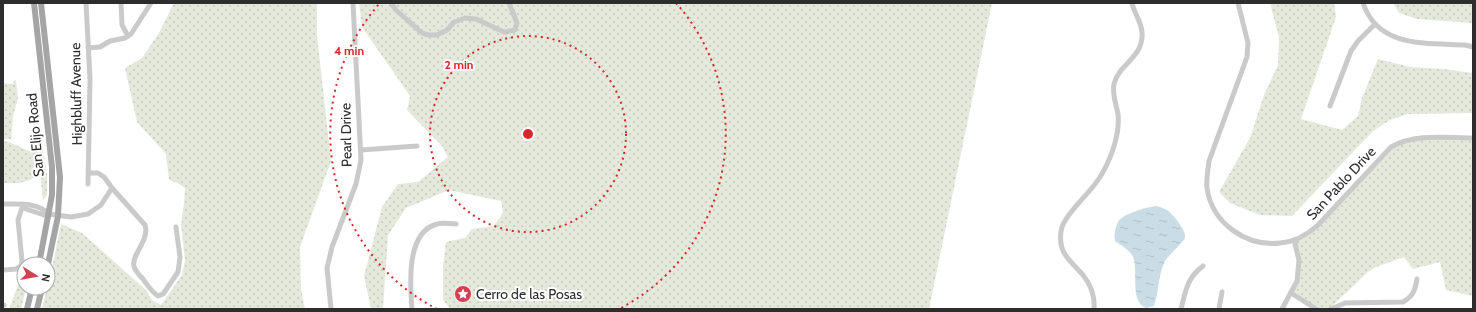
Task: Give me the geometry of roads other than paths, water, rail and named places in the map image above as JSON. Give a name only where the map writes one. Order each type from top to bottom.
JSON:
[{"type":"main road","name":"San Elijo Road","points":[[34,3],[52,166],[52,195],[41,256]]},
{"type":"main road","name":"San Elijo Road","points":[[41,3],[59,169],[58,216],[50,256]]},
{"type":"main road","points":[[27,309],[30,296]]},
{"type":"main road","points":[[37,309],[40,296]]},
{"type":"street","name":"Highbluff Avenue","points":[[86,3],[90,79],[88,184]]},
{"type":"street","points":[[120,3],[122,25],[128,36]]},
{"type":"street","points":[[88,48],[100,47],[110,41],[131,34],[151,3]]},
{"type":"street","name":"Pearl Drive","points":[[331,309],[327,268],[332,246],[356,184],[361,160],[355,30],[352,3]]},
{"type":"street","points":[[391,3],[396,10],[422,33],[429,35],[437,35],[448,30],[454,22],[471,18],[476,18],[504,32],[515,30],[517,23],[509,3]]},
{"type":"street","points":[[1094,309],[1092,290],[1084,276],[1069,262],[1064,254],[1061,244],[1062,231],[1064,222],[1103,173],[1112,150],[1118,124],[1118,113],[1113,97],[1114,84],[1120,73],[1134,58],[1141,42],[1142,32],[1132,3]]},
{"type":"street","name":"San Pablo Drive","points":[[1238,3],[1248,43],[1247,57],[1209,161],[1207,176],[1211,203],[1218,215],[1233,231],[1246,239],[1264,243],[1280,244],[1294,240],[1311,232],[1391,147],[1400,142],[1420,137],[1473,138]]},
{"type":"street","points":[[1363,3],[1365,10],[1372,21],[1392,37],[1410,42],[1464,45],[1473,47]]},
{"type":"street","points":[[1330,106],[1351,51],[1358,41],[1375,24]]},
{"type":"street","points":[[361,150],[417,146]]},
{"type":"street","points":[[89,173],[98,173],[104,177],[145,225],[147,230],[134,260],[134,266],[152,292],[158,296],[163,294],[178,272],[180,257],[176,227]]},
{"type":"street","points":[[3,204],[27,204],[34,209],[45,210],[49,214],[71,217],[88,214],[101,205],[112,188]]},
{"type":"street","points":[[3,270],[16,269],[21,266],[22,261],[18,220],[23,205]]},
{"type":"street","points":[[412,309],[410,288],[414,250],[417,241],[427,229],[436,224],[456,224]]},
{"type":"street","points":[[1282,309],[1292,293],[1297,281],[1299,260],[1294,240]]},
{"type":"street","points":[[1181,309],[1189,281],[1195,272],[1203,266]]},
{"type":"street","points":[[1332,309],[1345,303],[1403,302],[1411,297],[1417,279]]},
{"type":"street","points":[[1219,309],[1222,292]]},
{"type":"street","points":[[1292,293],[1316,309]]},
{"type":"water","points":[[1156,206],[1166,209],[1173,215],[1182,227],[1185,238],[1165,261],[1161,272],[1154,306],[1146,308],[1137,299],[1135,268],[1132,255],[1115,241],[1115,234],[1118,222],[1124,216],[1141,209]]},
{"type":"place","name":"Cerro de las Posas","points":[[463,294]]}]
